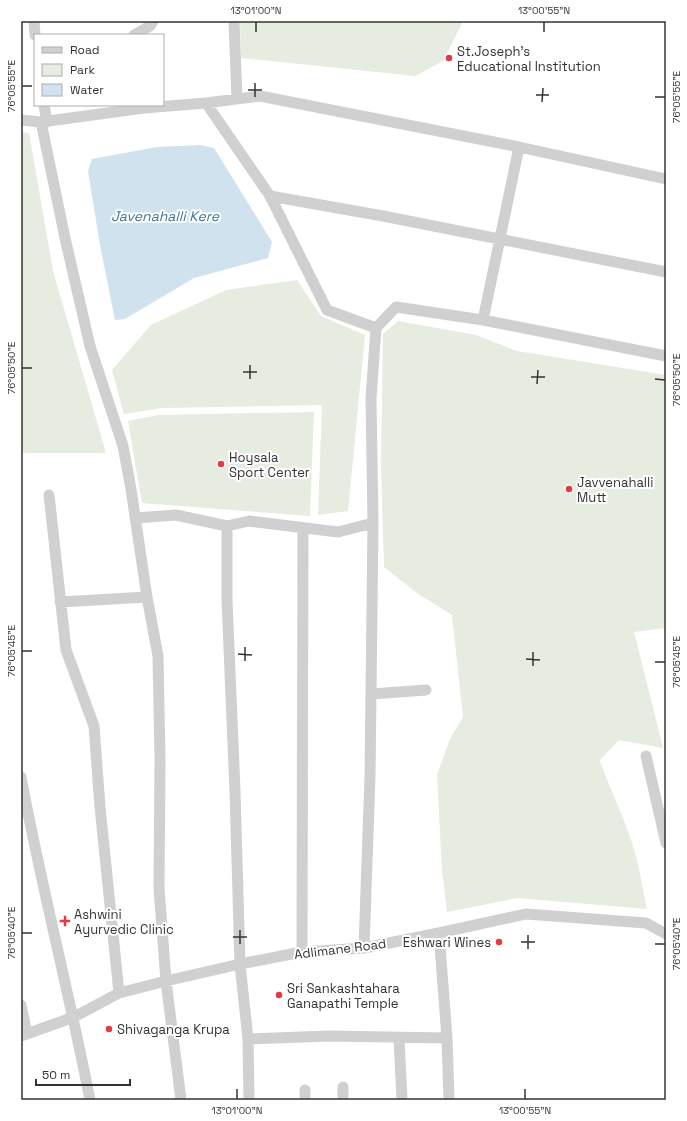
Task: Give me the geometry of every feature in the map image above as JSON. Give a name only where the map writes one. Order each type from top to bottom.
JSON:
[{"type":"street","points":[[34,21],[35,34]]},
{"type":"street","points":[[136,34],[150,26],[153,21]]},
{"type":"street","points":[[234,21],[237,99]]},
{"type":"street","points":[[164,105],[206,103],[260,96],[519,147],[666,179]]},
{"type":"street","points":[[206,103],[270,196],[327,310],[376,328]]},
{"type":"street","points":[[44,106],[44,122],[64,238],[90,346],[123,446],[131,488],[146,596],[158,656],[160,758],[159,888],[166,981],[181,1100]]},
{"type":"street","points":[[21,120],[44,122],[117,108],[153,106]]},
{"type":"street","points":[[483,320],[519,147]]},
{"type":"street","points":[[270,196],[666,272]]},
{"type":"street","points":[[364,948],[372,694],[373,523],[370,398],[376,328],[396,307],[483,320],[666,356]]},
{"type":"street","points":[[49,495],[66,650],[94,726],[100,807],[119,993]]},
{"type":"street","points":[[135,518],[176,514],[227,526],[249,521],[338,532],[373,523]]},
{"type":"street","points":[[227,526],[227,600],[235,790],[240,964],[248,1039],[249,1100]]},
{"type":"street","points":[[302,952],[303,528]]},
{"type":"street","points":[[60,602],[146,596]]},
{"type":"street","points":[[372,694],[426,690]]},
{"type":"street","points":[[646,756],[666,843]]},
{"type":"street","points":[[21,777],[36,858],[74,1017],[90,1100]]},
{"type":"street","name":"Adlimane Road","points":[[24,1035],[74,1017],[119,993],[166,981],[302,952],[364,948],[439,934],[526,914],[646,923],[666,934]]},
{"type":"street","points":[[439,934],[447,1038],[449,1100]]},
{"type":"street","points":[[21,1005],[24,1035]]},
{"type":"street","points":[[248,1039],[329,1036],[447,1038]]},
{"type":"street","points":[[399,1038],[402,1100]]},
{"type":"street","points":[[343,1088],[343,1100]]},
{"type":"green space","points":[[240,21],[463,21],[443,61],[415,76],[241,58]]},
{"type":"green space","points":[[21,132],[29,133],[53,271],[106,453],[21,453]]},
{"type":"green space","points":[[297,280],[321,316],[365,335],[348,511],[318,515],[322,405],[162,408],[124,414],[112,370],[151,325],[226,290]]},
{"type":"green space","points":[[398,321],[476,335],[517,351],[666,375],[666,628],[634,632],[663,748],[619,740],[600,760],[632,843],[639,867],[647,909],[517,898],[447,912],[442,870],[437,775],[450,739],[463,717],[452,615],[417,593],[384,567],[381,464],[383,334]]},
{"type":"green space","points":[[314,412],[310,516],[142,503],[128,421],[158,415]]},
{"type":"water","name":"Javenahalli Kere","points":[[200,145],[214,148],[272,242],[268,258],[194,278],[125,319],[115,320],[100,245],[88,171],[92,159],[157,147]]},
{"type":"place","name":"St.Joseph's Educational Institution","points":[[449,58]]},
{"type":"place","name":"Hoysala Sport Center","points":[[221,464]]},
{"type":"place","name":"Javvenahalli Mutt","points":[[569,489]]},
{"type":"place","name":"Ashwini Ayurvedic Clinic","points":[[65,921]]},
{"type":"place","name":"Eshwari Wines","points":[[499,942]]},
{"type":"place","name":"Sri Sankashtahara Ganapathi Temple","points":[[279,995]]},
{"type":"place","name":"Shivaganga Krupa","points":[[109,1029]]}]
